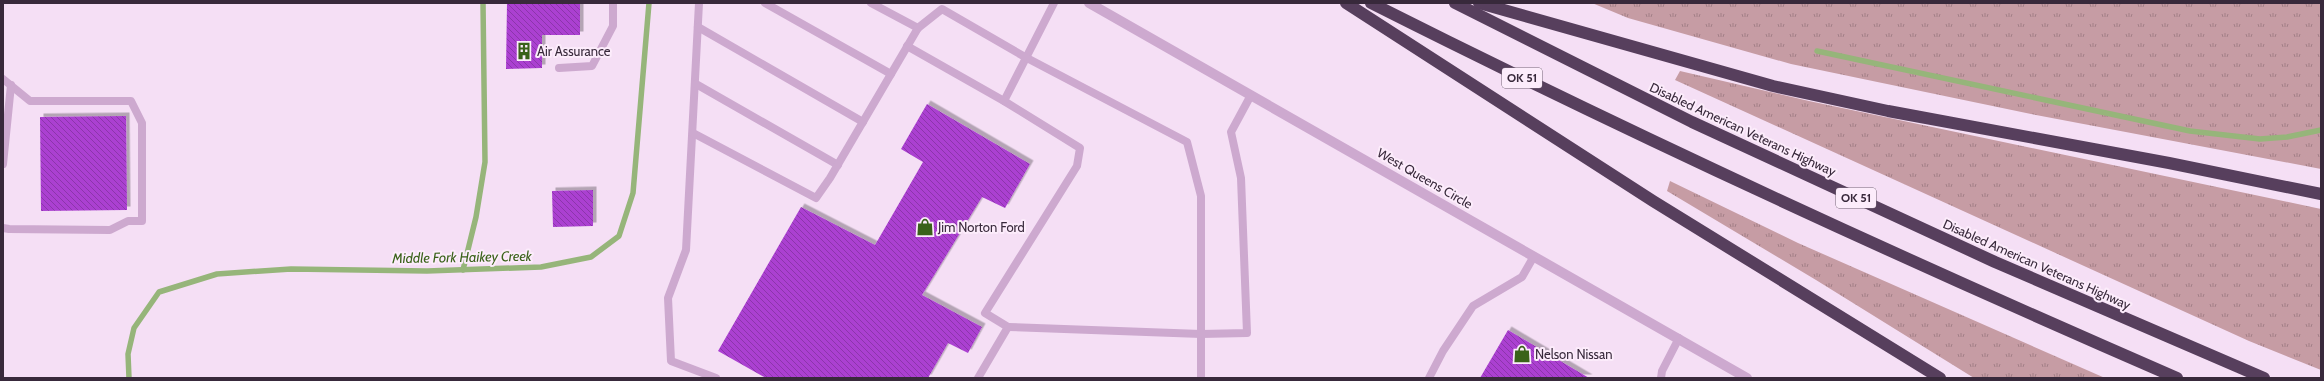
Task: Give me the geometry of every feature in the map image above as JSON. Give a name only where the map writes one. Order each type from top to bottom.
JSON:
[{"type":"highway","points":[[1346,3],[1653,200],[1940,378]]},
{"type":"highway","name":"OK 51","points":[[1371,3],[1462,49],[1696,160],[1998,300],[2177,378]]},
{"type":"highway","name":"Disabled American Veterans Highway","points":[[1455,3],[1692,122],[1996,262],[2264,378]]},
{"type":"highway","points":[[1479,3],[1773,86],[1888,111],[2169,163],[2321,194]]},
{"type":"street","name":"West Queens Circle","points":[[1089,3],[1747,378]]},
{"type":"lane","points":[[559,68],[592,66],[613,26],[613,3]]},
{"type":"lane","points":[[699,3],[696,84],[686,250],[668,298],[671,361],[716,378]]},
{"type":"lane","points":[[765,3],[891,74]]},
{"type":"lane","points":[[871,3],[918,28]]},
{"type":"lane","points":[[1004,100],[1054,3]]},
{"type":"lane","points":[[693,134],[816,198],[838,164],[918,28],[942,8],[1026,57],[1187,142],[1201,196],[1202,378]]},
{"type":"lane","points":[[698,27],[863,122]]},
{"type":"lane","points":[[907,46],[1004,100],[1080,148],[1077,166],[985,314],[1008,327],[1201,334],[1247,333],[1241,178],[1231,132],[1251,95]]},
{"type":"lane","points":[[3,79],[30,102],[131,102],[142,123],[142,221],[128,221],[110,230],[8,230],[3,228]]},
{"type":"lane","points":[[696,84],[838,164]]},
{"type":"lane","points":[[3,164],[10,86]]},
{"type":"lane","points":[[1429,378],[1443,351],[1473,306],[1522,277],[1534,256]]},
{"type":"lane","points":[[978,378],[1008,327]]},
{"type":"lane","points":[[1661,378],[1662,371],[1679,338]]},
{"type":"green space","points":[[1592,3],[2321,3],[2321,169],[2031,114],[1791,64],[1628,18]]},
{"type":"green space","points":[[1680,71],[1809,101],[2321,209],[2321,370],[2249,341],[1675,80]]},
{"type":"green space","points":[[1670,181],[1798,243],[2105,378],[1974,378],[1816,280],[1667,191]]},
{"type":"building","name":"Air Assurance","points":[[507,3],[580,3],[580,35],[542,35],[542,68],[506,69]]},
{"type":"building","name":"Jim Norton Ford","points":[[927,104],[1030,164],[1005,208],[982,197],[922,295],[982,327],[968,353],[948,343],[928,378],[766,378],[718,351],[801,207],[875,245],[923,162],[901,149]]},
{"type":"building","points":[[126,116],[127,210],[41,211],[40,117]]},
{"type":"building","points":[[593,190],[593,226],[553,227],[552,191]]},
{"type":"building","name":"Nelson Nissan","points":[[1508,330],[1589,378],[1480,378]]},
{"type":"waterway","points":[[463,270],[476,217],[485,162],[483,3]]},
{"type":"waterway","name":"Middle Fork Haikey Creek","points":[[129,378],[128,354],[134,328],[159,292],[217,274],[291,269],[427,271],[541,267],[591,257],[619,236],[633,193],[649,3]]},
{"type":"waterway","points":[[1817,51],[2190,131],[2260,139],[2287,137],[2321,130]]},
{"type":"place","name":"Air Assurance","points":[[524,51]]},
{"type":"place","name":"Jim Norton Ford","points":[[925,227]]},
{"type":"place","name":"Nelson Nissan","points":[[1522,354]]}]
